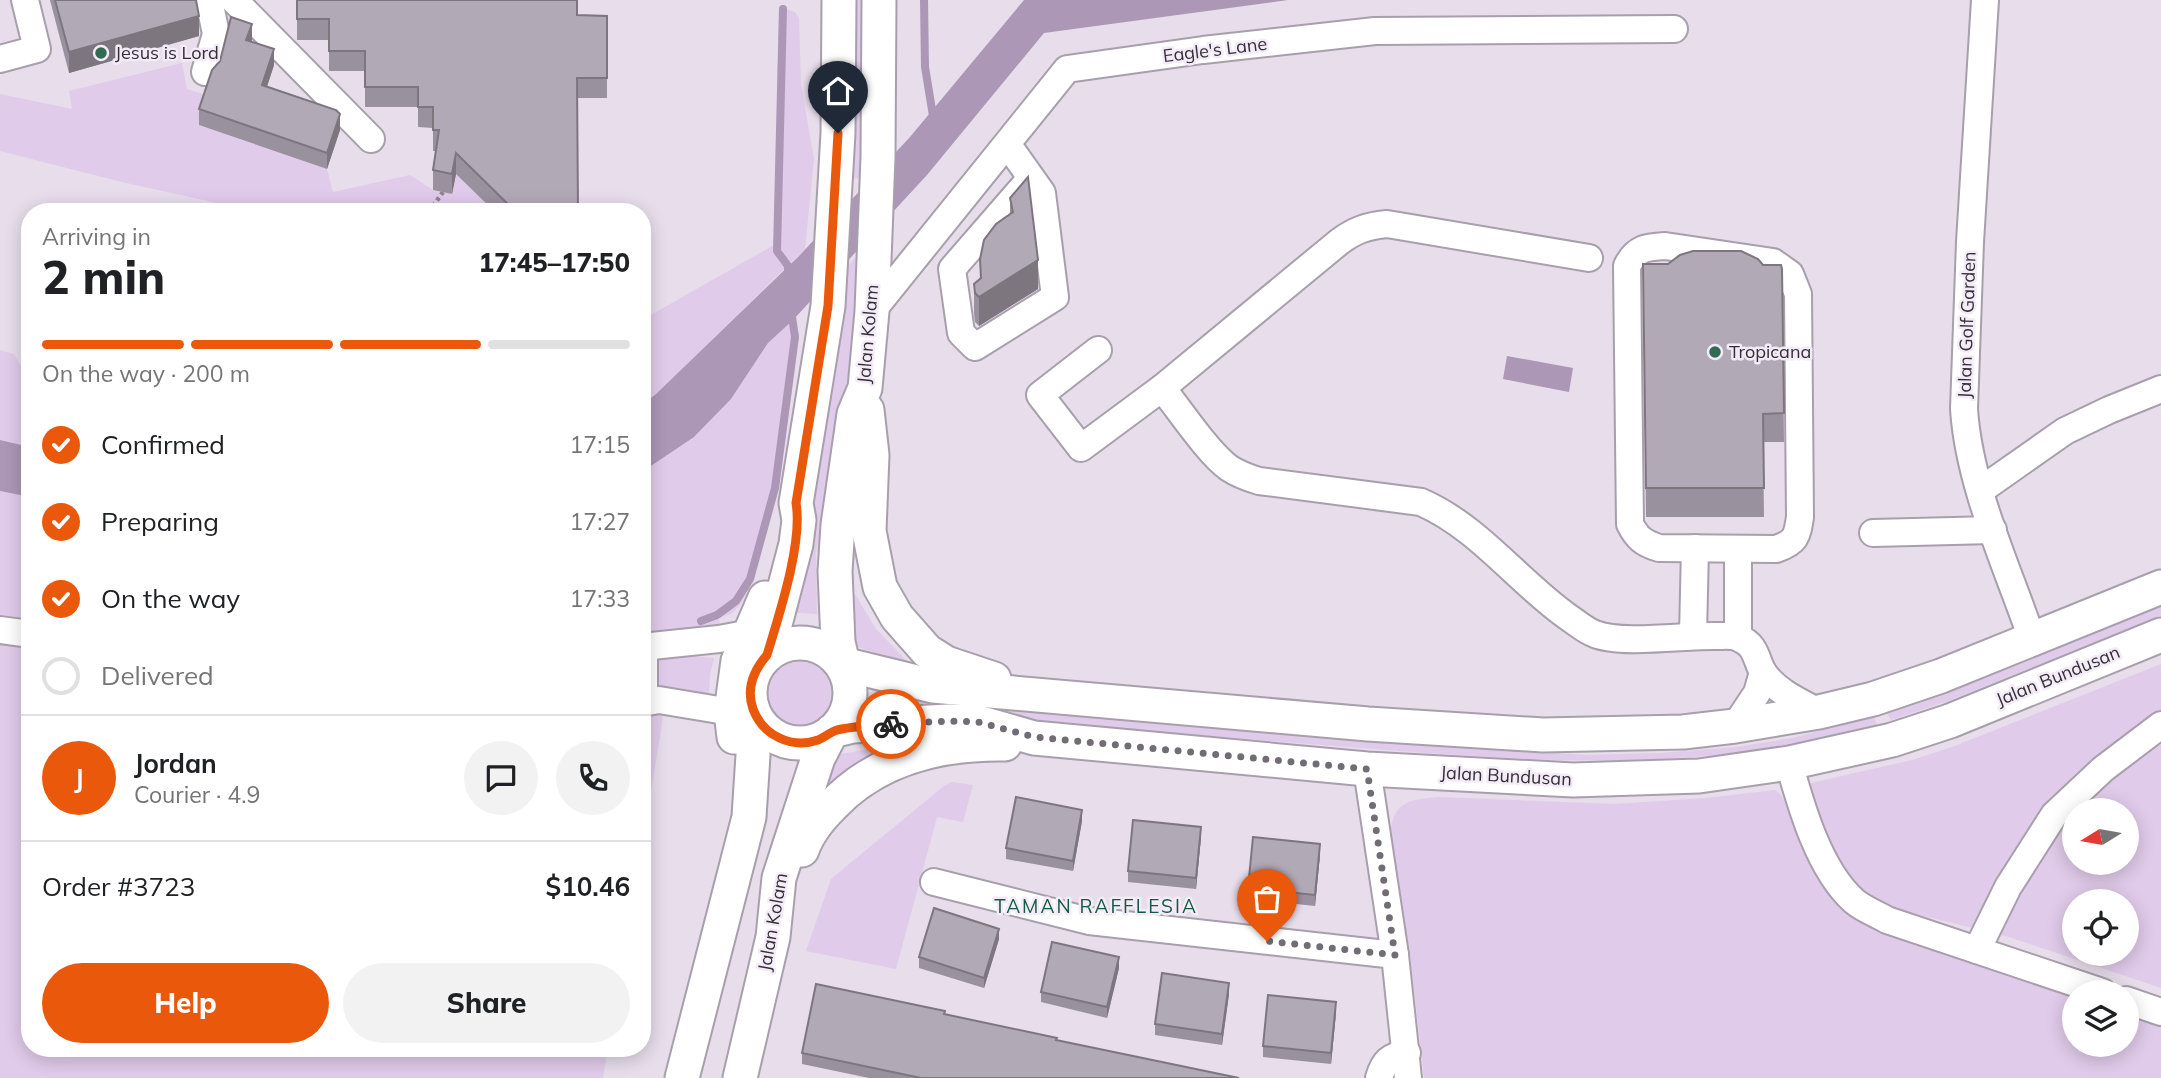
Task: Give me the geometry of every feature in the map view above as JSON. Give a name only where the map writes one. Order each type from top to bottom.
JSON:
[{"type":"main road","points":[[682,1078],[725,915],[737,856],[737,761],[742,710],[758,666],[759,644],[796,544],[799,520],[796,503],[828,306],[835,205],[839,0]]},
{"type":"main road","name":"Jalan Kolam","points":[[843,664],[838,642],[835,571],[838,525],[854,414],[865,388],[872,311],[878,157],[879,0]]},
{"type":"main road","points":[[865,388],[872,455],[869,531],[880,587],[897,617],[927,651],[946,663],[1053,698]]},
{"type":"main road","points":[[759,644],[779,647],[807,643],[821,647],[843,664],[933,686],[1053,698],[1368,724],[1543,735],[1683,732],[1819,712],[1873,699],[1941,676],[2161,587]]},
{"type":"main road","name":"Jalan Bundusan","points":[[832,731],[853,726],[978,722],[1034,737],[1367,769],[1573,780],[1699,776],[1789,763],[1892,740],[1950,721],[2161,635]]},
{"type":"main road","points":[[742,710],[780,739],[808,743],[822,739],[843,720],[849,707],[850,685],[843,664]]},
{"type":"main road","name":"Jalan Kolam","points":[[740,1078],[773,937],[779,878],[818,758],[832,731]]},
{"type":"main road","points":[[773,937],[806,840],[815,824],[859,781],[912,755],[939,748],[960,744],[1012,744],[1034,737]]},
{"type":"street","points":[[0,59],[37,49],[25,0]]},
{"type":"street","points":[[205,72],[216,34],[209,0]]},
{"type":"street","points":[[234,0],[370,139]]},
{"type":"street","name":"Jalan Golf Garden","points":[[1985,0],[1970,242],[1964,410],[1966,437],[1981,490],[2032,639]]},
{"type":"street","name":"Eagle's Lane","points":[[872,311],[1067,69],[1203,50],[1375,31],[1674,29]]},
{"type":"street","points":[[1008,145],[1042,192],[1055,297],[975,348],[961,333],[952,269],[1031,178]]},
{"type":"street","points":[[1098,350],[1040,395],[1081,448],[1162,388],[1353,231],[1368,225],[1387,224],[1589,258]]},
{"type":"street","points":[[1665,246],[1773,262],[1790,274],[1798,294],[1800,517],[1797,536],[1787,545],[1776,549],[1738,549],[1659,548],[1646,544],[1637,537],[1630,524],[1627,266],[1643,247],[1665,246]]},
{"type":"street","points":[[1162,388],[1215,454],[1228,467],[1243,476],[1259,481],[1421,502],[1461,524],[1551,605],[1596,635],[1620,638],[1693,635],[1738,637],[1758,655],[1763,672],[1780,689],[1819,712]]},
{"type":"street","points":[[1981,490],[2065,431],[2161,389]]},
{"type":"street","points":[[1873,533],[1993,530]]},
{"type":"street","points":[[1693,635],[1695,548]]},
{"type":"street","points":[[1738,549],[1738,637]]},
{"type":"street","points":[[0,630],[21,633]]},
{"type":"street","points":[[651,646],[719,639],[759,644]]},
{"type":"street","points":[[1735,726],[1757,693],[1763,672]]},
{"type":"street","points":[[651,702],[659,700],[742,710]]},
{"type":"street","points":[[1977,950],[2008,887],[2054,815],[2102,769],[2161,725]]},
{"type":"street","points":[[1789,763],[1801,808],[1822,853],[1834,878],[1855,902],[1887,920],[2066,980]]},
{"type":"street","points":[[1367,769],[1395,955],[1408,1065]]},
{"type":"street","points":[[934,882],[1089,921],[1395,955]]},
{"type":"street","points":[[2139,1004],[2161,1012]]},
{"type":"street","points":[[1379,1078],[1382,1066],[1392,1055],[1408,1065]]},
{"type":"path","points":[[435,203],[443,192]]},
{"type":"shaded area","points":[[854,0],[864,0],[863,178],[850,179]]},
{"type":"shaded area","points":[[1024,0],[1288,0],[1044,33],[927,175],[793,320],[768,343],[731,399],[694,437],[651,466],[651,398],[799,256],[910,137]]},
{"type":"shaded area","points":[[779,7],[795,12],[799,18],[801,84],[814,159],[805,249],[651,398],[651,315],[774,245]]},
{"type":"shaded area","points":[[182,63],[187,89],[209,96],[199,125],[327,169],[333,192],[410,175],[433,190],[452,194],[456,173],[486,203],[216,203],[0,151],[0,94],[72,109],[69,91]]},
{"type":"shaded area","points":[[859,253],[854,341],[816,553],[817,614],[785,612],[825,435],[839,336],[844,271]]},
{"type":"shaded area","points":[[793,320],[799,334],[779,487],[752,582],[740,605],[731,614],[719,618],[720,625],[685,629],[670,654],[714,658],[709,694],[666,687],[651,791],[651,466],[694,437],[731,399],[768,343]]},
{"type":"shaded area","points":[[0,350],[14,354],[21,366],[21,445],[0,440]]},
{"type":"shaded area","points":[[1507,356],[1573,368],[1569,392],[1503,379]]},
{"type":"shaded area","points":[[0,440],[21,445],[21,495],[0,491]]},
{"type":"shaded area","points":[[0,491],[21,495],[21,1057],[606,1057],[603,1078],[0,1078]]},
{"type":"shaded area","points":[[850,586],[876,629],[909,663],[854,646]]},
{"type":"shaded area","points":[[2161,606],[2161,615],[1948,701],[1891,720],[1887,713],[2012,667]]},
{"type":"shaded area","points":[[808,659],[828,669],[836,682],[836,710],[828,723],[815,731],[794,733],[774,723],[766,710],[764,689],[774,669],[787,661]]},
{"type":"shaded area","points":[[2161,664],[2161,988],[2095,966],[2139,966],[2139,889],[2062,889],[2062,955],[2009,937],[1892,908],[1863,890],[1846,873],[1809,796],[1811,783],[1912,760],[1952,747]]},
{"type":"shaded area","points":[[876,687],[1075,714],[1260,733],[1585,755],[1737,747],[1792,738],[1874,717],[1877,725],[1796,743],[1713,755],[1618,760],[1537,759],[1286,742],[939,712],[870,719]]},
{"type":"shaded area","points":[[882,747],[813,798],[835,755]]},
{"type":"shaded area","points":[[952,782],[973,785],[963,822],[937,817],[896,969],[806,951],[831,879]]},
{"type":"shaded area","points":[[1775,790],[1780,794],[1854,916],[1872,928],[2062,991],[2062,1057],[2139,1057],[2139,1016],[2161,1024],[2161,1078],[1424,1078],[1410,952],[1390,837],[1398,809],[1410,801],[1439,797],[1614,804]]},
{"type":"building","points":[[55,0],[196,0],[199,16],[69,52]]},
{"type":"building","points":[[297,0],[577,0],[577,15],[607,16],[607,78],[577,78],[578,203],[507,203],[456,153],[452,174],[433,170],[439,130],[433,130],[433,107],[418,107],[418,87],[365,87],[365,51],[329,51],[329,19],[297,19]]},
{"type":"building","points":[[231,17],[252,24],[246,40],[274,49],[262,85],[336,110],[340,114],[327,153],[199,109],[212,70],[220,61]]},
{"type":"building","points":[[1028,177],[1038,260],[979,297],[975,293],[974,284],[981,278],[980,259],[984,240],[996,224],[1013,212],[1010,198]]},
{"type":"building","name":"Tropicana","points":[[1693,251],[1741,251],[1758,259],[1763,265],[1781,265],[1784,413],[1763,414],[1764,488],[1646,488],[1643,264],[1668,264],[1680,255]]},
{"type":"building","points":[[1016,797],[1082,810],[1073,861],[1006,848]]},
{"type":"building","points":[[1133,820],[1201,827],[1196,878],[1128,871]]},
{"type":"building","points":[[1253,837],[1320,844],[1315,895],[1248,888]]},
{"type":"building","points":[[934,908],[999,929],[984,978],[919,957]]},
{"type":"building","points":[[1052,942],[1119,957],[1107,1007],[1041,992]]},
{"type":"building","points":[[1162,973],[1229,983],[1222,1034],[1155,1024]]},
{"type":"building","points":[[816,984],[945,1011],[944,1014],[1057,1038],[1056,1040],[1239,1078],[921,1078],[802,1053]]},
{"type":"building","points":[[1268,995],[1336,1002],[1331,1053],[1263,1046]]},
{"type":"waterway","points":[[924,0],[925,67],[934,122]]},
{"type":"waterway","points":[[783,9],[777,251],[788,266],[788,276]]},
{"type":"waterway","points":[[701,621],[717,615],[736,601],[750,579],[775,488],[795,337],[791,310]]},
{"type":"way so far","points":[[891,724],[978,722],[1034,737],[1367,769],[1395,955],[1267,941]]},
{"type":"place","name":"Jesus is Lord","points":[[101,53]]},
{"type":"place","name":"Tropicana","points":[[1715,352]]},
{"type":"district","name":"TAMAN RAFFLESIA","points":[[1096,906]]},
{"type":"route","points":[[838,133],[828,306],[796,503],[799,520],[796,544],[767,655],[752,679],[750,693],[752,707],[759,721],[780,739],[794,743],[822,739],[832,731],[853,726],[891,724]]}]
